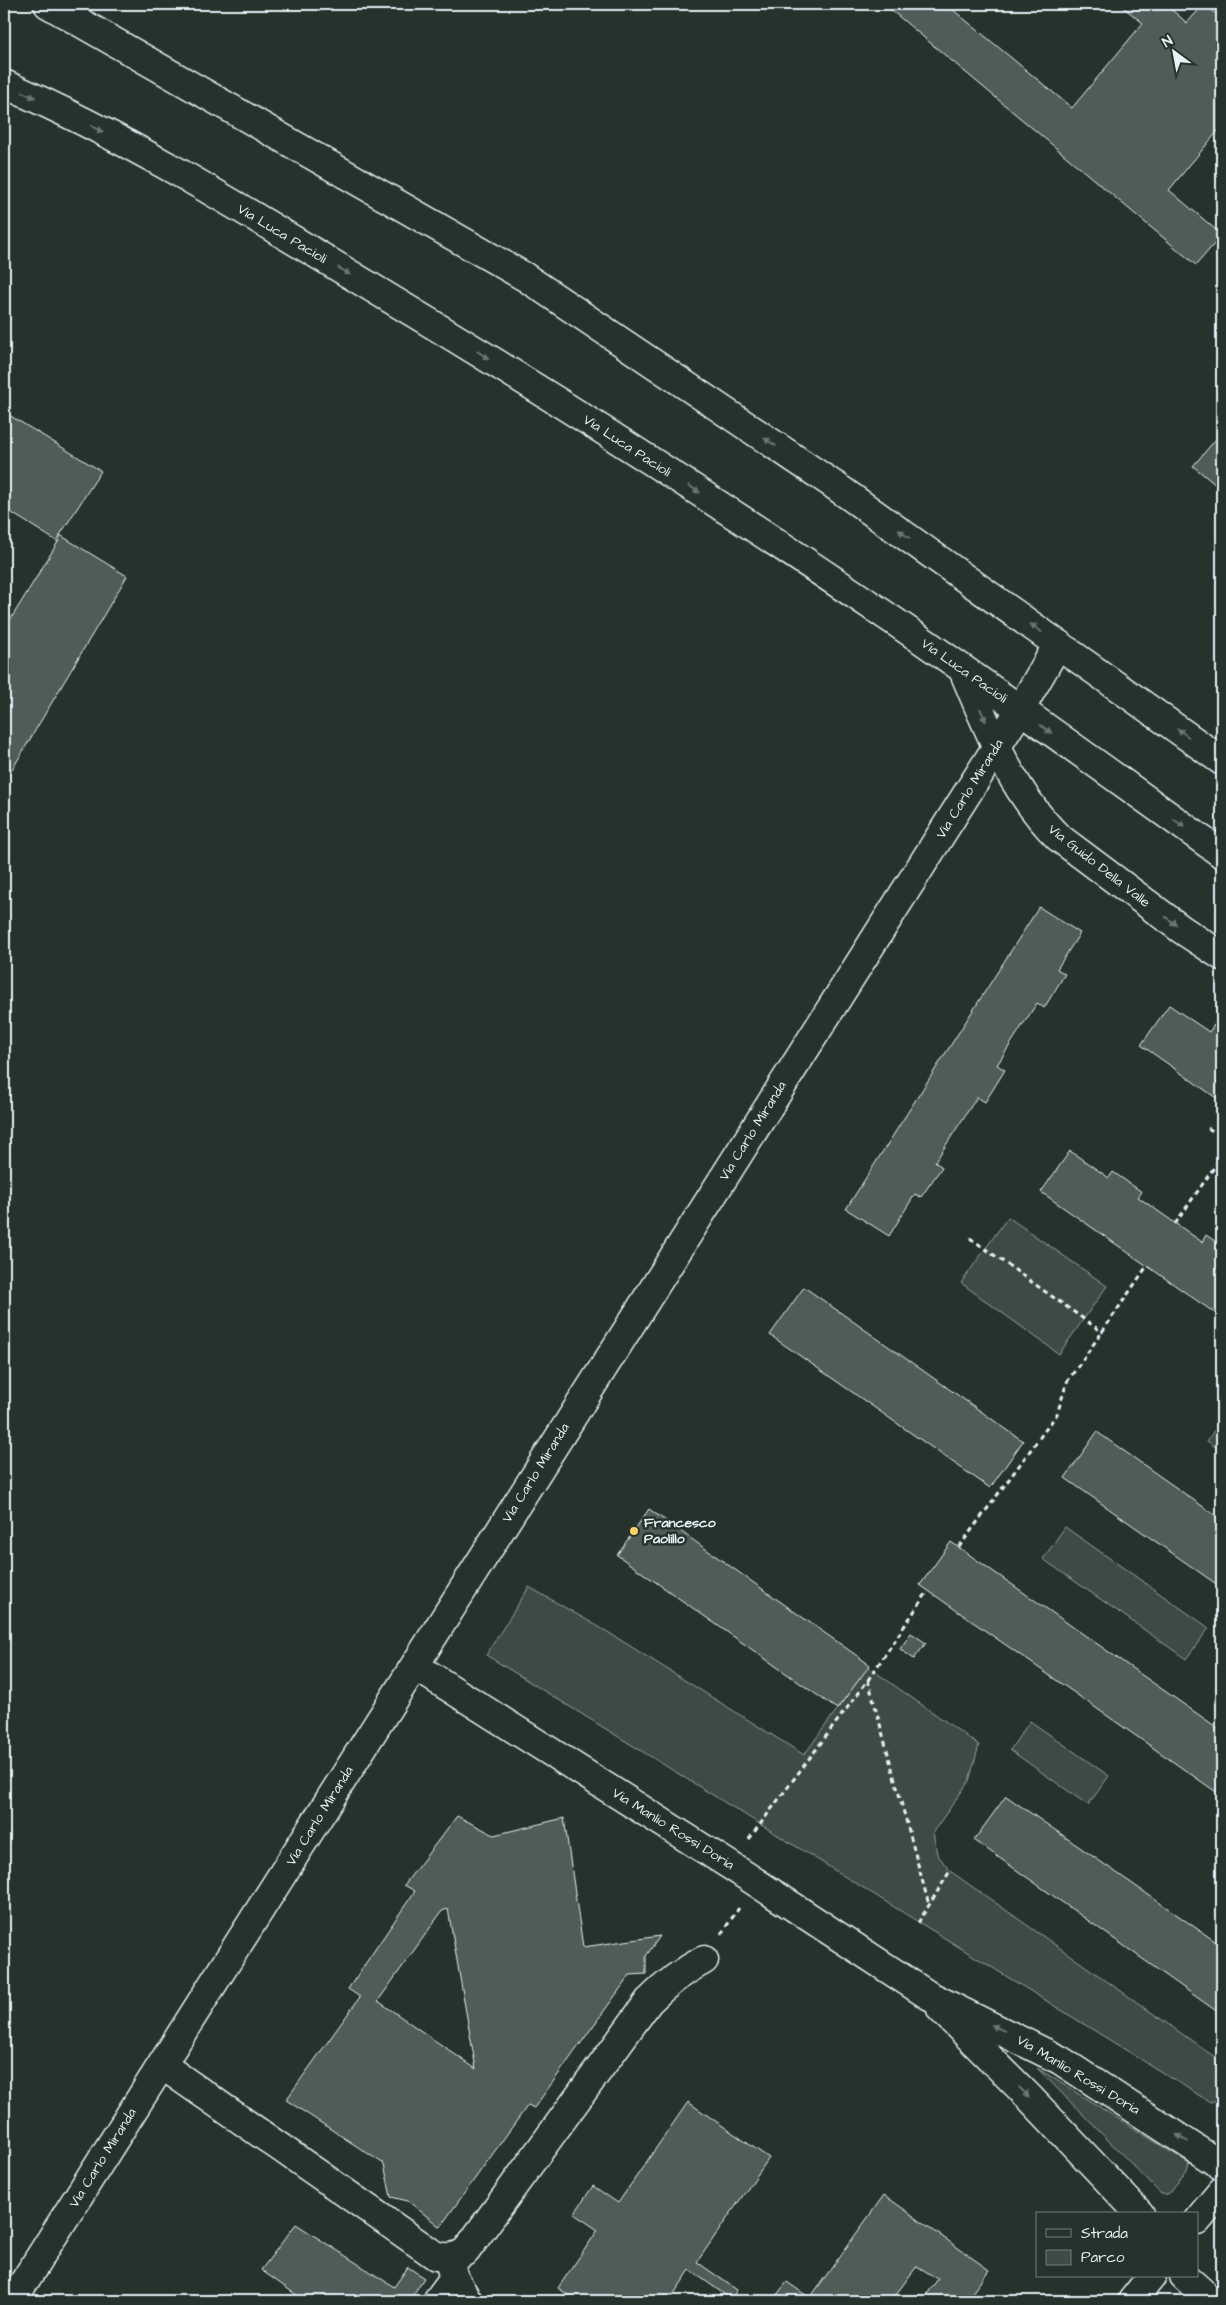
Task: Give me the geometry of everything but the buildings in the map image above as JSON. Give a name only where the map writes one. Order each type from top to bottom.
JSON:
[{"type":"street","points":[[48,4],[526,277],[834,485],[1222,761]]},
{"type":"street","name":"Via Luca Pacioli","points":[[4,84],[54,106],[209,189],[444,331],[740,518],[964,670],[1222,854]]},
{"type":"street","name":"Via Carlo Miranda","points":[[12,2301],[1020,710],[1058,644]]},
{"type":"street","name":"Via Guido Della Valle","points":[[964,670],[996,747],[1042,822],[1058,837],[1181,929],[1222,956]]},
{"type":"street","name":"Via Manlio Rossi Doria","points":[[415,1666],[756,1882],[928,1995],[1060,2060],[1222,2166]]},
{"type":"street","points":[[437,2301],[457,2257],[466,2251],[649,2001],[665,1985],[686,1969],[704,1960]]},
{"type":"street","name":"Via Manlio Rossi Doria","points":[[928,1995],[1139,2212]]},
{"type":"street","points":[[162,2065],[436,2256],[451,2268],[468,2301]]},
{"type":"street","points":[[1198,2220],[1222,2191]]},
{"type":"street","points":[[1132,2301],[1150,2278]]},
{"type":"street","points":[[1186,2278],[1212,2301]]},
{"type":"path","points":[[1208,1128],[1222,1138]]},
{"type":"path","points":[[1175,1224],[1222,1156]]},
{"type":"path","points":[[970,1238],[1102,1332]]},
{"type":"path","points":[[959,1548],[1057,1414],[1067,1382],[1148,1266]]},
{"type":"path","points":[[731,1866],[760,1822],[868,1680],[928,1590]]},
{"type":"path","points":[[868,1680],[929,1905]]},
{"type":"path","points":[[918,1923],[950,1870]]},
{"type":"path","points":[[704,1960],[756,1882]]},
{"type":"green space","points":[[1008,1217],[1107,1286],[1059,1354],[961,1283]]},
{"type":"green space","points":[[1222,1419],[1222,1452],[1207,1441]]},
{"type":"green space","points":[[1065,1527],[1209,1628],[1186,1659],[1043,1559]]},
{"type":"green space","points":[[529,1587],[606,1631],[804,1755],[868,1667],[979,1745],[969,1781],[933,1832],[937,1854],[950,1871],[1222,2062],[1222,2102],[1210,2102],[486,1655]]},
{"type":"green space","points":[[1030,1721],[1109,1776],[1088,1805],[1010,1750]]},
{"type":"green space","points":[[1037,2068],[1189,2163],[1187,2171],[1168,2194],[1161,2194]]},
{"type":"place","name":"Francesco Paolillo","points":[[634,1531]]}]
